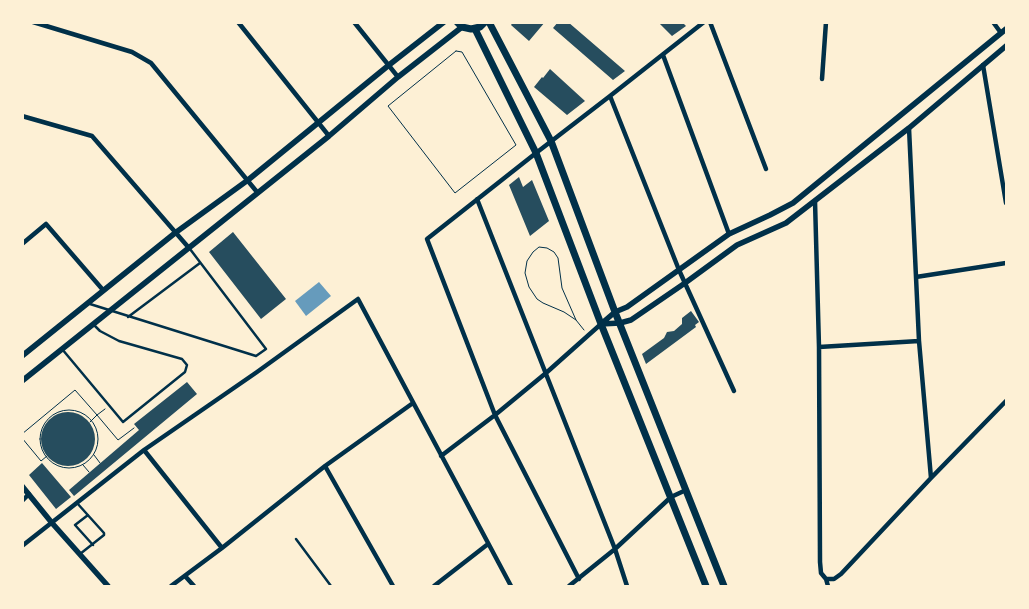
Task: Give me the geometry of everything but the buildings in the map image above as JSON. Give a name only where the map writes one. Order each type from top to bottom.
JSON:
[{"type":"main road","points":[[460,24],[466,28],[475,28],[480,27],[485,22]]},
{"type":"main road","points":[[489,22],[551,141],[615,312],[724,586]]},
{"type":"main road","points":[[475,28],[536,153],[601,324],[706,586]]},
{"type":"street","points":[[33,22],[132,52],[151,63],[257,192]]},
{"type":"street","points":[[238,22],[328,136]]},
{"type":"street","points":[[354,22],[398,77]]},
{"type":"street","points":[[22,356],[175,233],[248,180],[444,22]]},
{"type":"street","points":[[579,579],[495,415],[426,240],[704,22]]},
{"type":"street","points":[[710,22],[766,169]]},
{"type":"street","points":[[822,79],[826,22]]},
{"type":"street","points":[[993,22],[1001,34]]},
{"type":"street","points":[[22,381],[328,136],[460,24]]},
{"type":"street","points":[[441,456],[546,373],[615,312],[627,307],[729,234],[793,203],[1006,29]]},
{"type":"street","points":[[601,324],[620,323],[631,320],[736,245],[786,223],[909,128],[1006,46]]},
{"type":"street","points":[[663,55],[729,234]]},
{"type":"street","points":[[983,65],[1006,203]]},
{"type":"street","points":[[943,81],[951,92]]},
{"type":"street","points":[[610,96],[679,270],[734,391]]},
{"type":"street","points":[[22,116],[92,136],[189,248]]},
{"type":"street","points":[[909,128],[919,342],[931,478]]},
{"type":"street","points":[[477,199],[615,549],[627,586]]},
{"type":"street","points":[[815,201],[819,347],[820,562],[821,573],[826,579],[828,586]]},
{"type":"street","points":[[22,244],[46,224],[103,290]]},
{"type":"street","points":[[916,277],[1006,263]]},
{"type":"street","points":[[22,546],[144,450],[258,372],[358,299],[511,586]]},
{"type":"street","points":[[819,347],[919,342]]},
{"type":"street","points":[[826,579],[834,579],[841,574],[1006,401]]},
{"type":"street","points":[[171,586],[325,466],[413,403]]},
{"type":"street","points":[[144,450],[222,548]]},
{"type":"street","points":[[325,466],[393,586]]},
{"type":"street","points":[[22,486],[108,586]]},
{"type":"street","points":[[569,586],[615,549],[671,496],[686,490]]},
{"type":"street","points":[[22,501],[29,494]]},
{"type":"street","points":[[434,586],[488,544]]},
{"type":"street","points":[[185,576],[194,586]]},
{"type":"lane","points":[[88,304],[256,356],[266,349],[189,248]]},
{"type":"lane","points":[[128,317],[200,263]]},
{"type":"lane","points":[[62,349],[123,422],[185,372],[186,365],[182,359],[119,341],[100,331],[93,324]]},
{"type":"lane","points":[[77,503],[104,533],[80,555]]},
{"type":"lane","points":[[88,515],[75,526],[93,545]]},
{"type":"lane","points":[[296,539],[332,586]]},
{"type":"path","points":[[456,51],[462,52],[516,145],[455,193],[388,106],[456,51]]},
{"type":"path","points":[[576,320],[537,299],[529,287],[526,273],[527,261],[539,247],[547,248],[554,252],[558,258],[562,288],[576,320],[588,335]]},
{"type":"path","points":[[22,434],[75,390],[118,440],[134,428]]},
{"type":"path","points":[[91,422],[110,406]]},
{"type":"path","points":[[72,410],[80,412],[91,422],[96,427],[98,442],[93,454],[83,464],[66,468],[59,466],[52,463],[43,452],[40,446],[40,432],[46,420],[58,412],[72,410]]},
{"type":"path","points":[[48,412],[52,416]]},
{"type":"path","points":[[22,438],[41,461],[47,457]]},
{"type":"path","points":[[93,454],[100,463]]},
{"type":"path","points":[[83,464],[89,472]]},
{"type":"water","points":[[319,282],[331,296],[306,316],[295,301]]}]
